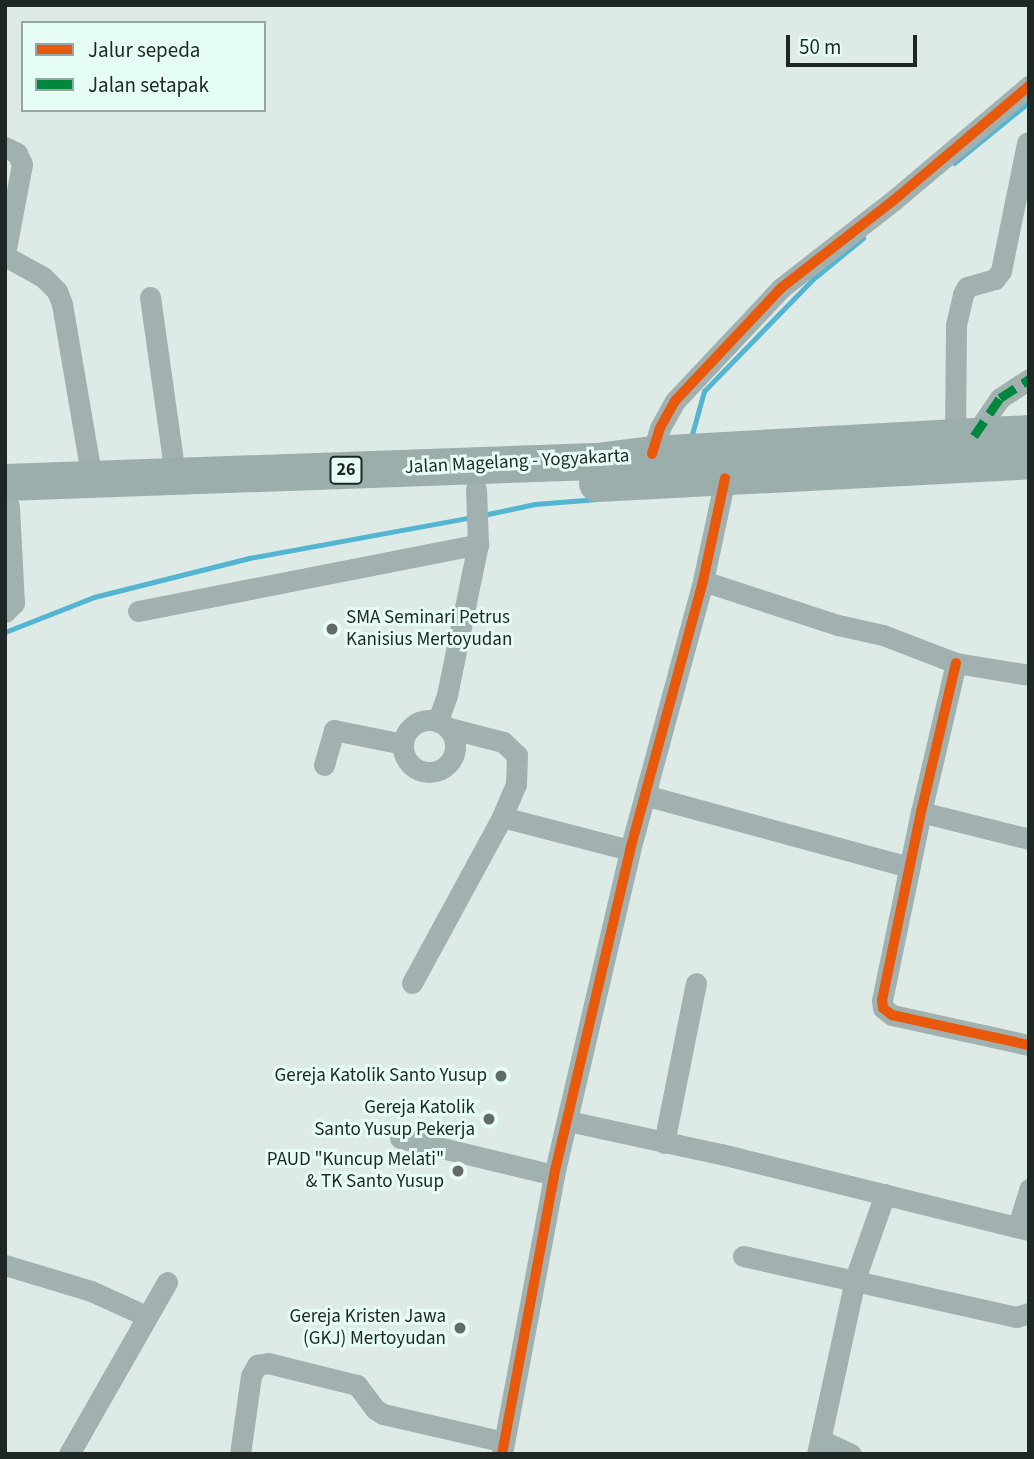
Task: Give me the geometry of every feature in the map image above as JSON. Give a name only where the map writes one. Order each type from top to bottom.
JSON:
[{"type":"highway","name":"Jalan Magelang - Yogyakarta","points":[[6,498],[415,480],[596,461],[686,468],[751,449],[1029,433]]},
{"type":"highway","name":"Jalan Magelang - Yogyakarta","points":[[6,498],[92,480],[175,474],[415,480],[477,494],[686,468],[1029,460]]},
{"type":"street","points":[[240,1454],[251,1376],[257,1365],[268,1363],[357,1385],[383,1414],[503,1448],[554,1175],[631,850],[648,796],[703,580],[686,468],[660,428],[675,401],[781,288],[894,200],[1029,86]]},
{"type":"street","points":[[964,437],[956,325],[967,286],[995,279],[1001,271],[1027,142]]},
{"type":"street","points":[[5,147],[17,153],[22,164],[5,255],[43,277],[57,291],[62,304],[92,480]]},
{"type":"street","points":[[150,297],[175,474]]},
{"type":"street","points":[[964,437],[1000,398],[1029,379]]},
{"type":"street","points":[[412,983],[502,817],[516,783],[517,755],[503,742],[444,724],[419,721],[411,727],[403,744],[411,764],[423,771],[438,771],[450,763],[455,751],[455,738],[444,724],[447,695],[478,535],[477,494]]},
{"type":"street","points":[[5,612],[14,603],[6,498]]},
{"type":"street","points":[[138,611],[478,535]]},
{"type":"street","points":[[703,580],[838,625],[883,635],[956,663],[1029,675]]},
{"type":"street","points":[[956,663],[921,813],[882,1000],[883,1008],[892,1015],[1029,1045]]},
{"type":"street","points":[[324,765],[334,730],[403,744]]},
{"type":"street","points":[[648,796],[910,866]]},
{"type":"street","points":[[921,813],[1029,839]]},
{"type":"street","points":[[502,817],[631,850]]},
{"type":"street","points":[[664,1143],[696,983]]},
{"type":"street","points":[[568,1121],[1023,1228],[1029,1189]]},
{"type":"street","points":[[400,1138],[554,1175]]},
{"type":"street","points":[[851,1454],[819,1447],[855,1279],[885,1194]]},
{"type":"street","points":[[743,1256],[1016,1317],[1029,1313]]},
{"type":"street","points":[[5,1265],[91,1291],[146,1317]]},
{"type":"street","points":[[69,1454],[167,1282]]},
{"type":"waterway","points":[[954,163],[1029,102]]},
{"type":"waterway","points":[[691,438],[704,391],[813,279],[863,238]]},
{"type":"waterway","points":[[483,515],[535,504],[598,499]]},
{"type":"waterway","points":[[5,632],[94,597],[249,558],[473,517]]},
{"type":"marked path","points":[[974,436],[1000,398],[1029,379]]},
{"type":"cycle path","points":[[652,454],[660,428],[675,401],[781,288],[894,200],[1029,86]]},
{"type":"cycle path","points":[[502,1454],[554,1175],[630,850],[703,581],[725,478]]},
{"type":"cycle path","points":[[956,663],[921,812],[882,1000],[883,1008],[892,1015],[1029,1045]]},
{"type":"place","name":"SMA Seminari Petrus Kanisius Mertoyudan","points":[[332,629]]},
{"type":"place","name":"Gereja Katolik Santo Yusup","points":[[501,1076]]},
{"type":"place","name":"Gereja Katolik Santo Yusup Pekerja","points":[[489,1119]]},
{"type":"place","name":"PAUD \"Kuncup Melati\" & TK Santo Yusup","points":[[458,1171]]},
{"type":"place","name":"Gereja Kristen Jawa (GKJ) Mertoyudan","points":[[460,1328]]}]
